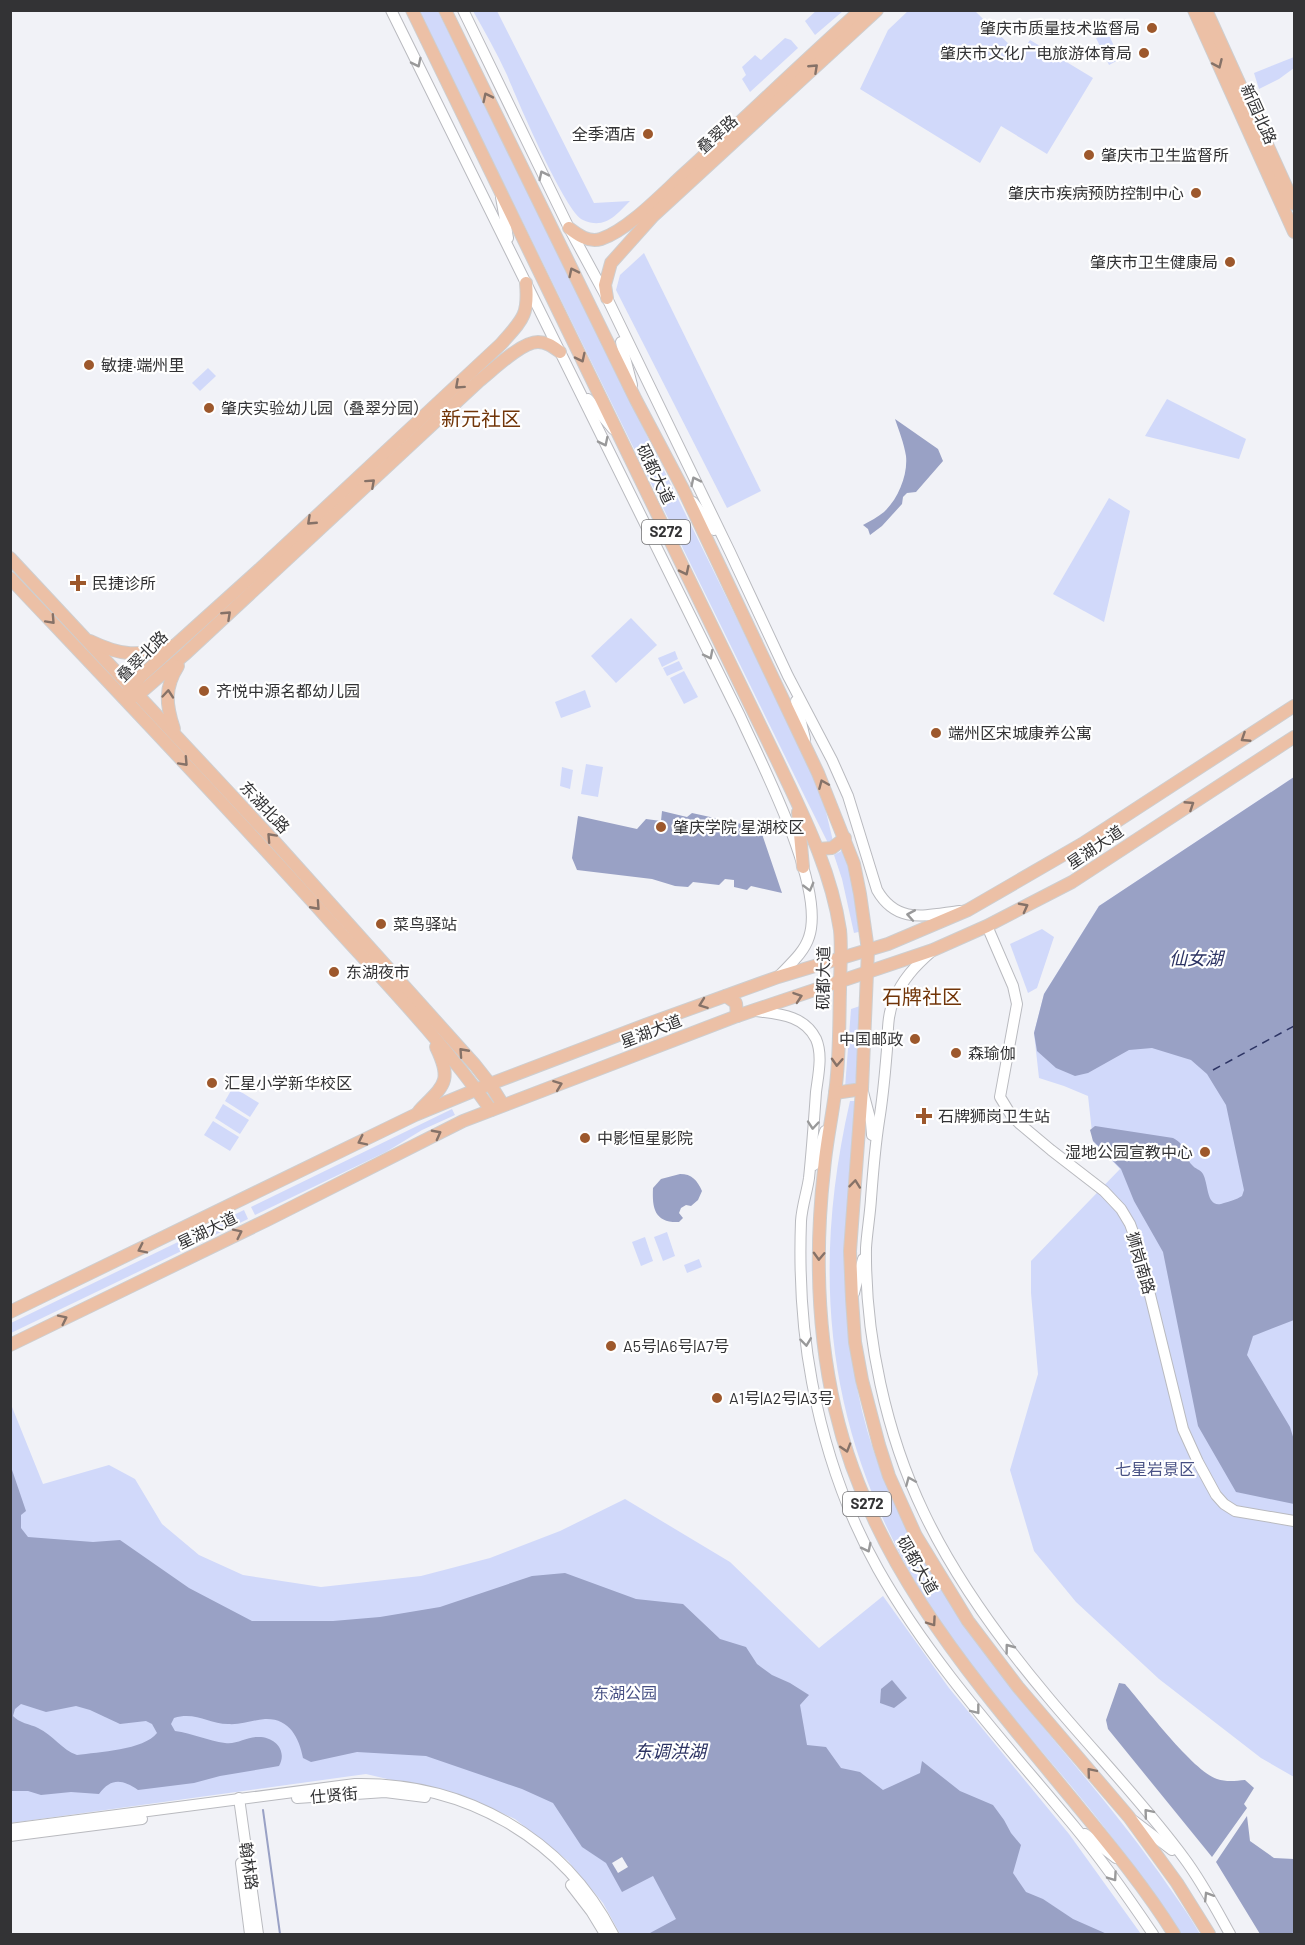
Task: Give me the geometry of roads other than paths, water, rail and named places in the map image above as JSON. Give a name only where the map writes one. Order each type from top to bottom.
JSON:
[{"type":"main road","name":"砚都大道","points":[[412,10],[797,801],[818,849],[840,931],[841,957],[836,1093],[831,1114],[821,1205],[820,1315],[823,1347],[836,1411],[865,1500],[893,1558],[945,1640],[986,1694],[1128,1868],[1174,1935]]},
{"type":"main road","name":"砚都大道","points":[[445,10],[636,400],[683,489],[807,751],[854,864],[868,950],[862,1089],[851,1239],[852,1299],[855,1342],[870,1413],[889,1476],[916,1536],[949,1593],[1018,1687],[1129,1817],[1177,1883],[1209,1935]]},
{"type":"main road","name":"叠翠路","points":[[568,228],[585,238],[598,240],[628,223],[704,156],[861,10]]},
{"type":"main road","name":"叠翠路","points":[[607,298],[605,285],[611,263],[653,216],[877,10]]},
{"type":"main road","name":"新园北路","points":[[1194,10],[1294,232]]},
{"type":"main road","name":"新园北路","points":[[1206,10],[1294,204]]},
{"type":"main road","points":[[628,223],[624,228],[625,234],[635,237]]},
{"type":"main road","name":"叠翠北路","points":[[134,691],[175,645],[501,344],[523,317],[527,308],[526,283]]},
{"type":"main road","name":"叠翠北路","points":[[124,699],[184,655],[479,381],[507,358],[523,347],[536,342],[550,345],[560,352]]},
{"type":"main road","points":[[501,344],[506,344],[510,349],[507,358]]},
{"type":"main road","name":"东湖北路","points":[[10,558],[134,691],[154,721],[266,849],[432,1026],[490,1084],[497,1108]]},
{"type":"main road","name":"东湖北路","points":[[10,578],[124,699],[176,735],[275,842],[432,1026],[477,1089],[497,1108]]},
{"type":"main road","points":[[84,638],[113,651],[126,654],[150,653],[175,645],[184,655],[171,675],[167,696],[169,716],[176,735]]},
{"type":"main road","name":"星湖大道","points":[[10,1312],[415,1115],[490,1084],[778,977],[888,944],[968,910],[1082,844],[1294,706]]},
{"type":"main road","name":"星湖大道","points":[[10,1345],[462,1121],[737,1017],[933,950],[983,928],[1072,882],[1294,737]]},
{"type":"main road","points":[[797,801],[803,867]]},
{"type":"main road","points":[[818,849],[832,848],[845,838]]},
{"type":"main road","points":[[968,910],[966,922],[969,927],[983,928]]},
{"type":"main road","points":[[726,996],[736,1003],[737,1017]]},
{"type":"main road","points":[[415,1115],[439,1089],[445,1077],[432,1026]]},
{"type":"main road","points":[[836,1093],[862,1089]]},
{"type":"street","name":"砚都大道","points":[[392,10],[740,716],[785,817],[803,867],[811,896],[813,916],[804,947],[778,977]]},
{"type":"street","name":"砚都大道","points":[[462,10],[568,228],[607,298],[788,676],[821,736],[848,796],[872,878],[882,899],[897,911],[914,916],[968,910]]},
{"type":"street","points":[[499,188],[510,249]]},
{"type":"street","points":[[616,320],[636,400]]},
{"type":"street","points":[[577,385],[620,438]]},
{"type":"street","points":[[683,489],[730,552]]},
{"type":"street","points":[[788,676],[799,711],[807,751]]},
{"type":"street","points":[[740,716],[777,760]]},
{"type":"street","name":"狮岗南路","points":[[983,928],[1013,986],[1017,1004],[1000,1097],[1011,1115],[1020,1124],[1104,1191],[1130,1224],[1138,1246],[1183,1429],[1216,1495],[1235,1511],[1294,1521]]},
{"type":"street","points":[[933,950],[906,978],[890,1011],[883,1095],[874,1154],[866,1249],[873,1332],[888,1415],[903,1464],[934,1534],[964,1586],[1021,1663],[1185,1859],[1230,1935]]},
{"type":"street","points":[[756,1011],[780,1014],[800,1021],[808,1028],[818,1046],[808,1179],[801,1218],[803,1317],[819,1416],[843,1493],[855,1522],[879,1570],[937,1658],[978,1713],[1107,1868],[1153,1935]]},
{"type":"street","points":[[862,1089],[871,1122],[874,1154]]},
{"type":"street","points":[[808,1179],[831,1114]]},
{"type":"street","points":[[852,1299],[866,1249]]},
{"type":"street","points":[[10,1829],[236,1802],[355,1784],[384,1784],[425,1790],[463,1801],[500,1817],[533,1838],[559,1861],[591,1899],[613,1935]]},
{"type":"street","name":"仕贤街","points":[[10,1836],[119,1822],[236,1802],[385,1792],[424,1797],[461,1808],[497,1824],[529,1844],[554,1865],[580,1895],[605,1935]]},
{"type":"street","name":"翰林路","points":[[236,1802],[250,1935]]},
{"type":"street","name":"翰林路","points":[[236,1802],[258,1935]]},
{"type":"street","points":[[1129,1817],[1185,1859]]},
{"type":"street","points":[[1073,1825],[1128,1868]]},
{"type":"water","points":[[895,419],[938,449],[943,461],[916,492],[907,493],[903,497],[902,504],[882,526],[870,535],[868,529],[863,525],[889,507],[901,486],[905,471],[905,451]]},
{"type":"water","name":"仙女湖","points":[[1294,777],[1294,1320],[1253,1336],[1247,1355],[1290,1427],[1294,1440],[1294,1504],[1236,1492],[1198,1426],[1163,1252],[1134,1201],[1121,1169],[1093,1141],[1090,1130],[1095,1126],[1173,1138],[1181,1144],[1192,1165],[1203,1174],[1211,1200],[1218,1204],[1242,1196],[1244,1190],[1226,1105],[1207,1074],[1191,1060],[1152,1048],[1129,1050],[1088,1073],[1075,1076],[1056,1068],[1037,1051],[1034,1033],[1044,994],[1099,906]]},
{"type":"water","points":[[662,811],[687,817],[692,813],[760,828],[782,893],[751,886],[747,890],[734,887],[734,880],[725,879],[719,885],[693,882],[688,887],[675,886],[652,879],[577,870],[572,858],[578,816],[637,829],[646,819],[661,821]]},
{"type":"water","points":[[680,1174],[694,1178],[702,1191],[698,1200],[691,1206],[686,1205],[681,1208],[679,1213],[683,1218],[679,1222],[671,1222],[660,1217],[654,1208],[653,1188],[661,1179]]},
{"type":"water","name":"东调洪湖","points":[[10,1464],[26,1511],[21,1515],[21,1528],[28,1537],[93,1542],[120,1540],[189,1588],[252,1621],[333,1621],[380,1617],[440,1607],[532,1576],[565,1573],[636,1599],[683,1604],[720,1639],[746,1647],[757,1664],[809,1695],[800,1705],[807,1745],[826,1747],[841,1768],[860,1772],[883,1790],[920,1773],[922,1761],[960,1791],[993,1805],[1021,1845],[1013,1873],[1026,1892],[1043,1899],[1073,1919],[1107,1934],[651,1934],[676,1919],[653,1876],[622,1892],[606,1863],[582,1847],[553,1803],[522,1789],[426,1756],[357,1752],[311,1762],[303,1758],[292,1730],[287,1725],[273,1720],[228,1724],[182,1716],[174,1718],[171,1724],[175,1731],[225,1743],[253,1737],[269,1739],[278,1745],[282,1755],[279,1766],[194,1783],[138,1790],[117,1782],[108,1785],[99,1794],[71,1792],[41,1795],[28,1791],[11,1791]],"holes":[[[21,1704],[46,1712],[76,1706],[120,1724],[146,1721],[152,1724],[157,1733],[151,1739],[132,1747],[77,1755],[43,1731],[13,1716],[15,1709]]]},
{"type":"water","points":[[892,1680],[907,1698],[894,1708],[880,1703],[881,1689]]},
{"type":"water","points":[[1119,1683],[1125,1684],[1182,1751],[1207,1774],[1224,1781],[1245,1780],[1254,1788],[1244,1804],[1247,1808],[1212,1857],[1108,1729],[1106,1720]]},
{"type":"water","points":[[1247,1816],[1250,1841],[1274,1858],[1294,1859],[1294,1934],[1260,1934],[1216,1862]]},
{"type":"waterway","points":[[263,1810],[280,1934]]},
{"type":"place","name":"肇庆市质量技术监督局","points":[[1152,28]]},
{"type":"place","name":"肇庆市文化广电旅游体育局","points":[[1144,53]]},
{"type":"place","name":"全季酒店","points":[[648,134]]},
{"type":"place","name":"肇庆市卫生监督所","points":[[1089,155]]},
{"type":"place","name":"肇庆市疾病预防控制中心","points":[[1196,193]]},
{"type":"place","name":"肇庆市卫生健康局","points":[[1230,262]]},
{"type":"place","name":"敏捷·端州里","points":[[89,365]]},
{"type":"place","name":"肇庆实验幼儿园（叠翠分园）","points":[[209,408]]},
{"type":"place","name":"民捷诊所","points":[[78,583]]},
{"type":"place","name":"齐悦中源名都幼儿园","points":[[204,691]]},
{"type":"place","name":"端州区宋城康养公寓","points":[[936,733]]},
{"type":"place","name":"肇庆学院 星湖校区","points":[[661,827]]},
{"type":"place","name":"菜鸟驿站","points":[[381,924]]},
{"type":"place","name":"东湖夜市","points":[[334,972]]},
{"type":"place","name":"中国邮政","points":[[915,1039]]},
{"type":"place","name":"森瑜伽","points":[[956,1053]]},
{"type":"place","name":"汇星小学新华校区","points":[[212,1083]]},
{"type":"place","name":"石牌狮岗卫生站","points":[[924,1116]]},
{"type":"place","name":"中影恒星影院","points":[[585,1138]]},
{"type":"place","name":"湿地公园宣教中心","points":[[1205,1152]]},
{"type":"place","name":"A5号|A6号|A7号","points":[[611,1346]]},
{"type":"place","name":"A1号|A2号|A3号","points":[[717,1398]]},
{"type":"district","name":"新元社区","points":[[481,419]]},
{"type":"district","name":"石牌社区","points":[[922,997]]},
{"type":"park label","name":"七星岩景区","points":[[1155,1469]]},
{"type":"park label","name":"东湖公园","points":[[625,1693]]}]
